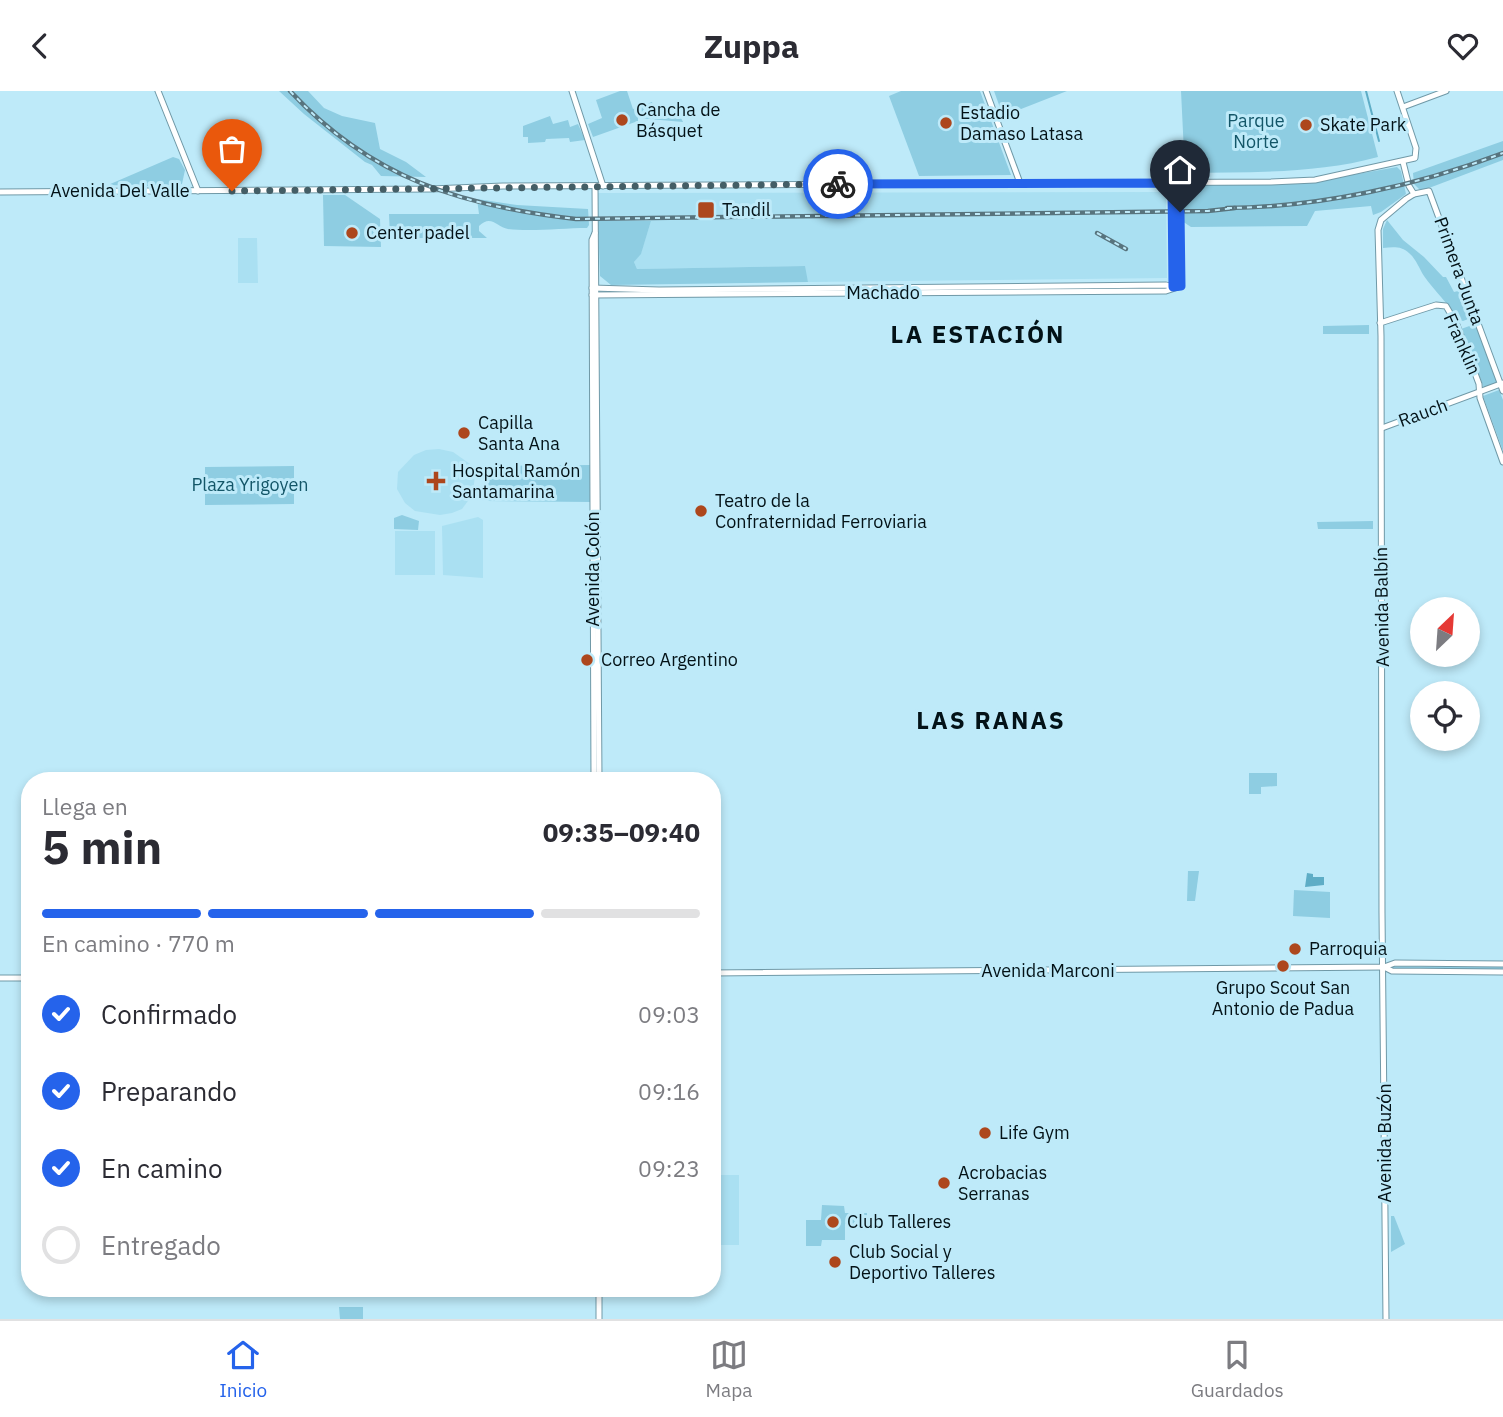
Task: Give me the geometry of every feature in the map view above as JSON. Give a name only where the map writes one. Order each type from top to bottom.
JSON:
[{"type":"main road","points":[[158,91],[198,191]]},
{"type":"main road","points":[[572,91],[603,186]]},
{"type":"main road","points":[[985,91],[1020,183]]},
{"type":"main road","points":[[1397,91],[1403,107],[1446,91]]},
{"type":"main road","name":"Avenida Del Valle","points":[[0,192],[1315,180],[1413,159],[1417,150],[1403,107]]},
{"type":"main road","points":[[1403,162],[1413,192]]},
{"type":"main road","points":[[1173,287],[1176,183]]},
{"type":"main road","name":"Machado","points":[[595,292],[1166,291],[1181,286],[1176,183]]},
{"type":"main road","name":"Avenida Colón","points":[[594,772],[595,187]]},
{"type":"main road","name":"Primera Junta","points":[[1413,192],[1429,191],[1502,386]]},
{"type":"main road","name":"Avenida Balbín","points":[[1384,967],[1382,428],[1378,247],[1379,222],[1413,192]]},
{"type":"main road","name":"Avenida Colón","points":[[595,292],[599,772]]},
{"type":"main road","name":"Franklin","points":[[1380,323],[1436,305],[1444,305],[1457,325],[1479,384],[1503,463]]},
{"type":"main road","name":"Rauch","points":[[1382,428],[1502,386]]},
{"type":"main road","points":[[1384,967],[1395,963],[1503,964]]},
{"type":"main road","points":[[1384,967],[1392,971],[1503,972]]},
{"type":"main road","name":"Avenida Marconi","points":[[721,973],[1384,967]]},
{"type":"main road","name":"Avenida Buzón","points":[[1384,967],[1386,1319]]},
{"type":"main road","points":[[0,978],[21,978]]},
{"type":"main road","points":[[599,1297],[599,1319]]},
{"type":"shaded area","points":[[597,193],[1166,194],[1167,278],[808,282],[804,266],[637,269],[634,262],[641,253],[651,221],[598,220]]},
{"type":"shaded area","points":[[238,238],[257,238],[258,283],[238,283]]},
{"type":"shaded area","name":"Hospital Ramón Santamarina","points":[[439,449],[453,452],[470,464],[475,474],[473,494],[462,509],[452,513],[440,515],[415,511],[405,503],[397,489],[398,472],[414,455]]},
{"type":"shaded area","points":[[478,517],[483,520],[483,578],[443,575],[442,526]]},
{"type":"shaded area","points":[[395,531],[435,531],[435,575],[395,575]]},
{"type":"shaded area","points":[[1307,873],[1313,874],[1313,877],[1324,877],[1324,885],[1305,887]]},
{"type":"shaded area","points":[[721,1175],[739,1175],[739,1245],[721,1245]]},
{"type":"green space","points":[[279,91],[308,91],[324,108],[342,116],[375,123],[380,149],[406,162],[426,177],[381,176],[372,165],[304,114]]},
{"type":"green space","points":[[627,91],[633,109],[652,102],[654,110],[679,114],[683,122],[638,118],[638,121],[593,137],[588,124],[602,118],[596,100]]},
{"type":"green space","name":"Estadio Damaso Latasa","points":[[901,91],[980,91],[1011,175],[919,176],[889,96]]},
{"type":"green space","points":[[994,91],[1067,91],[1003,116]]},
{"type":"green space","name":"Parque Norte","points":[[1181,91],[1361,91],[1378,157],[1307,169],[1185,173]]},
{"type":"green space","points":[[550,116],[553,124],[568,120],[570,127],[578,124],[585,140],[570,142],[569,138],[546,139],[545,142],[528,143],[528,137],[523,137],[523,126]]},
{"type":"green space","points":[[1503,141],[1503,160],[1429,188],[1420,190],[1414,184],[1413,173]]},
{"type":"green space","points":[[173,157],[179,159],[185,170],[182,184],[173,187],[108,185]]},
{"type":"green space","points":[[1397,167],[1401,171],[1406,194],[1373,215],[1371,206],[1315,211],[1307,226],[1191,227],[1182,221],[1181,184],[1312,182]]},
{"type":"green space","name":"Center padel","points":[[323,195],[345,195],[380,219],[381,247],[324,246]]},
{"type":"green space","points":[[477,199],[517,205],[588,209],[589,225],[587,228],[517,230],[487,221],[479,226],[479,231],[487,238],[390,238],[389,214],[479,214]]},
{"type":"green space","points":[[598,220],[651,221],[641,254],[634,262],[637,269],[805,266],[808,282],[611,285],[600,276]]},
{"type":"green space","points":[[1387,220],[1403,240],[1446,277],[1454,292],[1462,290],[1472,314],[1471,318],[1463,321],[1457,319],[1424,276],[1414,258],[1406,251],[1397,247],[1383,248],[1383,229]]},
{"type":"green space","points":[[1475,324],[1497,383],[1484,388],[1461,329]]},
{"type":"green space","points":[[1369,325],[1369,334],[1323,334],[1323,326]]},
{"type":"green space","points":[[1499,390],[1503,400],[1503,451],[1483,396]]},
{"type":"green space","points":[[591,465],[592,502],[487,501],[487,466]]},
{"type":"green space","name":"Plaza Yrigoyen","points":[[294,466],[294,504],[205,505],[205,467]]},
{"type":"green space","points":[[402,515],[419,521],[418,530],[394,529],[394,518]]},
{"type":"green space","points":[[1373,521],[1373,529],[1318,529],[1317,522]]},
{"type":"green space","points":[[1249,773],[1277,773],[1277,786],[1261,787],[1261,794],[1249,794]]},
{"type":"green space","points":[[1188,871],[1199,871],[1195,901],[1187,901]]},
{"type":"green space","points":[[1294,890],[1330,892],[1330,918],[1293,916]]},
{"type":"green space","points":[[1503,967],[1503,969],[1392,969]]},
{"type":"green space","points":[[822,1205],[844,1206],[845,1213],[867,1213],[867,1224],[845,1224],[845,1240],[822,1240],[821,1246],[806,1246],[806,1220],[821,1220]]},
{"type":"green space","points":[[1391,1216],[1394,1216],[1405,1244],[1391,1252]]},
{"type":"green space","points":[[339,1307],[363,1307],[363,1319],[340,1319]]},
{"type":"waterway","points":[[1366,91],[1379,141]]},
{"type":"railway","points":[[290,91],[321,121],[353,146],[420,183],[494,206],[576,219],[1208,211],[1235,208]]},
{"type":"railway","points":[[1227,208],[1297,204],[1367,193],[1402,185],[1503,153]]},
{"type":"railway","points":[[1097,233],[1126,249]]},
{"type":"way so far","points":[[232,191],[838,184]]},
{"type":"place","name":"Cancha de Básquet","points":[[622,120]]},
{"type":"place","name":"Estadio Damaso Latasa","points":[[946,123]]},
{"type":"place","name":"Skate Park","points":[[1306,125]]},
{"type":"place","name":"Tandil","points":[[706,210]]},
{"type":"place","name":"Center padel","points":[[352,233]]},
{"type":"place","name":"Capilla Santa Ana","points":[[464,433]]},
{"type":"place","name":"Hospital Ramón Santamarina","points":[[436,481]]},
{"type":"place","name":"Teatro de la Confraternidad Ferroviaria","points":[[701,511]]},
{"type":"place","name":"Correo Argentino","points":[[587,660]]},
{"type":"place","name":"Parroquia","points":[[1295,949]]},
{"type":"place","name":"Grupo Scout San Antonio de Padua","points":[[1283,966]]},
{"type":"place","name":"Life Gym","points":[[985,1133]]},
{"type":"place","name":"Acrobacias Serranas","points":[[944,1183]]},
{"type":"place","name":"Club Talleres","points":[[833,1222]]},
{"type":"place","name":"Club Social y Deportivo Talleres","points":[[835,1262]]},
{"type":"district","name":"LA ESTACIÓN","points":[[978,335]]},
{"type":"district","name":"LAS RANAS","points":[[991,721]]},
{"type":"route","points":[[838,184],[1172,183],[1173,287],[1181,286],[1180,212]]}]
